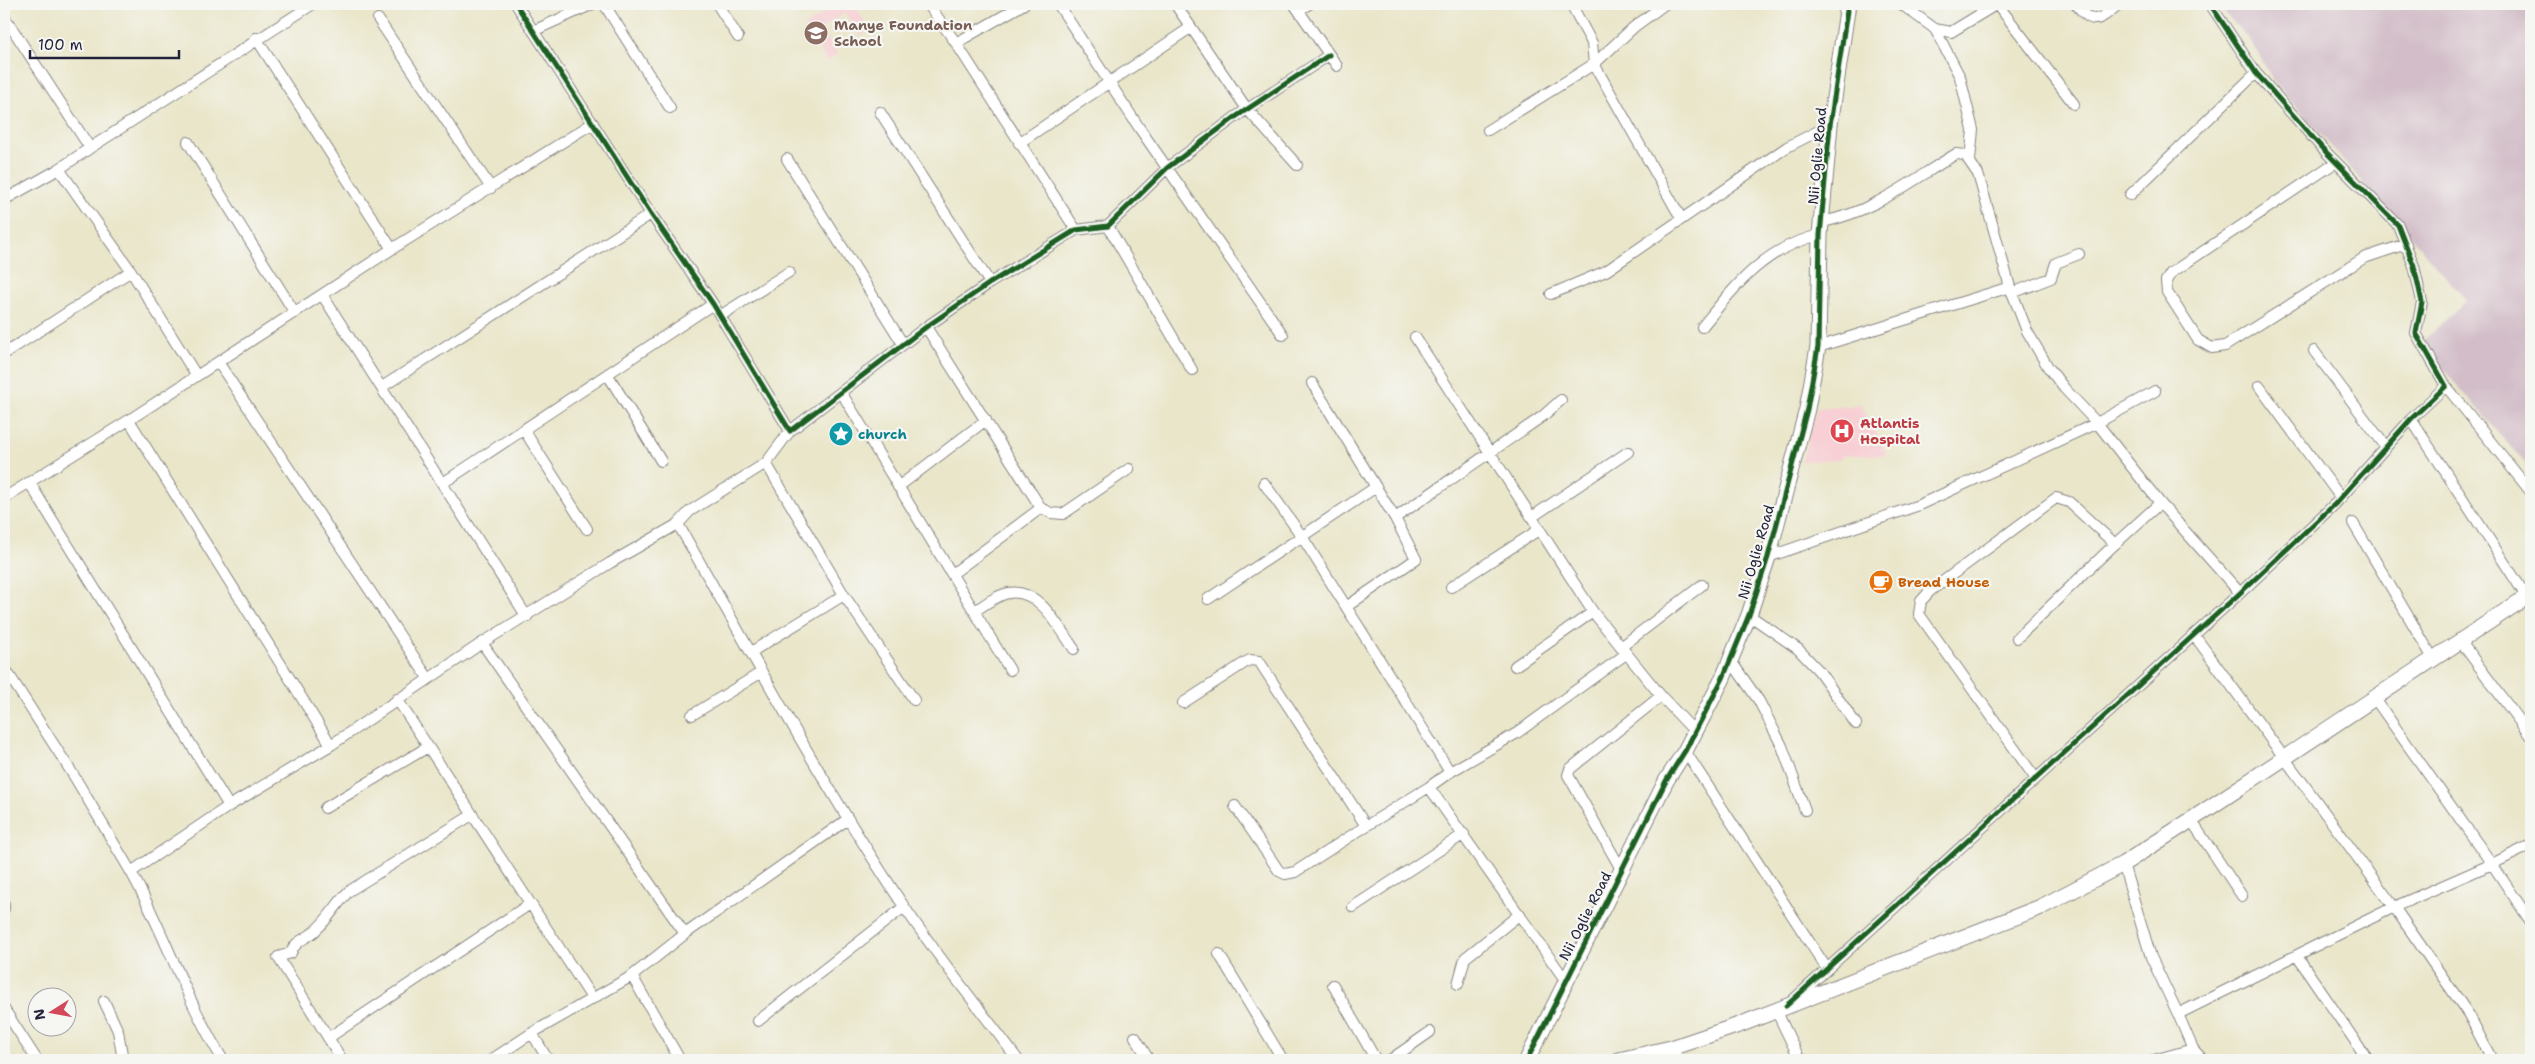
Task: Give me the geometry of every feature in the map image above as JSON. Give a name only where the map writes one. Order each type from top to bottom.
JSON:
[{"type":"street","points":[[4,200],[59,169],[256,38],[312,4]]},
{"type":"street","points":[[516,4],[651,214],[713,304],[790,431]]},
{"type":"street","points":[[533,31],[593,4]]},
{"type":"street","points":[[604,4],[670,108]]},
{"type":"street","points":[[717,4],[738,37]]},
{"type":"street","points":[[928,4],[956,42],[1076,230]]},
{"type":"street","points":[[956,42],[1024,4]]},
{"type":"street","points":[[1058,4],[1167,168],[1283,335]]},
{"type":"street","points":[[1175,4],[1247,109],[1297,165]]},
{"type":"street","points":[[1309,4],[1297,7],[1337,66]]},
{"type":"street","points":[[1572,4],[1592,43],[1594,64],[1681,218]]},
{"type":"street","points":[[1488,130],[1594,64],[1634,27],[1663,4]]},
{"type":"street","name":"Nii Oglie Road","points":[[1527,1060],[1621,869],[1731,661],[1749,615],[1768,557],[1807,409],[1818,347],[1821,228],[1830,125],[1848,4]]},
{"type":"street","points":[[1901,4],[1935,29],[1951,32],[1998,4],[2074,104]]},
{"type":"street","points":[[2076,4],[2086,17],[2092,20],[2099,20],[2119,4]]},
{"type":"street","points":[[2210,4],[2256,73],[2336,162],[2398,225],[2414,266],[2422,302],[2416,333],[2446,386],[2531,492]]},
{"type":"street","points":[[4,16],[90,148]]},
{"type":"street","points":[[378,19],[491,188]]},
{"type":"street","points":[[1019,143],[1190,28]]},
{"type":"street","points":[[1935,29],[1960,77],[1972,130],[1970,160]]},
{"type":"street","points":[[256,38],[392,249]]},
{"type":"street","points":[[131,872],[229,806],[331,745],[482,643],[527,617],[610,562],[678,524],[690,511],[766,463],[790,431],[926,327],[1076,230],[1108,226],[1167,168],[1247,109],[1329,55]]},
{"type":"street","points":[[2130,195],[2256,73]]},
{"type":"street","points":[[880,112],[990,284]]},
{"type":"street","points":[[4,498],[323,296],[392,249],[593,124]]},
{"type":"street","points":[[1551,294],[1606,271],[1681,218],[1787,148],[1830,125]]},
{"type":"street","points":[[188,142],[295,312]]},
{"type":"street","points":[[1702,326],[1735,286],[1775,251],[1870,206],[1956,154],[1965,155],[1978,174],[2011,290],[2028,331],[2048,367],[2064,388],[2098,423],[2160,503],[2240,594]]},
{"type":"street","points":[[787,159],[904,344]]},
{"type":"street","points":[[2336,162],[2172,273],[2166,281],[2167,292],[2198,340],[2212,348],[2225,346],[2364,258],[2406,244]]},
{"type":"street","points":[[59,169],[131,271],[196,375]]},
{"type":"street","points":[[382,387],[651,214]]},
{"type":"street","points":[[1108,226],[1192,370]]},
{"type":"street","points":[[1818,347],[2050,278],[2056,263],[2078,254]]},
{"type":"street","points":[[4,354],[131,271]]},
{"type":"street","points":[[720,316],[789,272]]},
{"type":"street","points":[[323,296],[444,483],[527,617]]},
{"type":"street","points":[[444,483],[713,304]]},
{"type":"street","points":[[926,327],[1041,508],[1051,513],[1063,514],[1129,469]]},
{"type":"street","points":[[1415,337],[1593,612],[1661,696],[1695,732]]},
{"type":"street","points":[[2314,351],[2386,447]]},
{"type":"street","points":[[218,362],[428,678]]},
{"type":"street","points":[[608,375],[661,462]]},
{"type":"street","points":[[1312,383],[1395,518],[1416,559],[1346,607]]},
{"type":"street","points":[[2259,386],[2341,498]]},
{"type":"street","points":[[1781,1008],[1827,969],[2240,594],[2341,498],[2411,419],[2446,386]]},
{"type":"street","points":[[1768,557],[1918,505],[2098,423],[2155,391]]},
{"type":"street","points":[[840,392],[1010,670]]},
{"type":"street","points":[[1395,518],[1491,453],[1543,416],[1561,400]]},
{"type":"street","points":[[1619,1060],[1675,1054],[1781,1008],[2041,907],[2123,864],[2192,820],[2462,642],[2528,595],[2411,419]]},
{"type":"street","points":[[129,420],[331,745]]},
{"type":"street","points":[[898,487],[986,420]]},
{"type":"street","points":[[524,430],[587,529]]},
{"type":"street","points":[[1532,517],[1628,452]]},
{"type":"street","points":[[766,463],[844,594],[914,700]]},
{"type":"street","points":[[29,482],[229,806]]},
{"type":"street","points":[[1264,483],[1301,535],[1450,772]]},
{"type":"street","points":[[1208,600],[1301,535],[1376,487]]},
{"type":"street","points":[[2036,779],[1919,614],[1921,601],[1930,591],[2056,498],[2069,502],[2115,544]]},
{"type":"street","points":[[2017,638],[2160,503]]},
{"type":"street","points":[[952,574],[1041,508]]},
{"type":"street","points":[[678,524],[848,819],[904,907],[1018,1060]]},
{"type":"street","points":[[2353,524],[2434,660]]},
{"type":"street","points":[[1451,587],[1540,529]]},
{"type":"street","points":[[1235,806],[1279,871],[1284,874],[1295,872],[1450,772],[1517,733],[1623,651],[1702,585]]},
{"type":"street","points":[[975,611],[998,596],[1010,592],[1023,593],[1034,599],[1048,612],[1074,649]]},
{"type":"street","points":[[751,652],[844,594]]},
{"type":"street","points":[[1515,666],[1593,612]]},
{"type":"street","points":[[1749,615],[1798,649],[1818,671],[1856,724]]},
{"type":"street","points":[[2194,635],[2394,907],[2469,1015],[2492,1060]]},
{"type":"street","points":[[2462,642],[2531,736]]},
{"type":"street","points":[[482,643],[685,934]]},
{"type":"street","points":[[1183,703],[1246,662],[1250,660],[1260,661],[1366,826]]},
{"type":"street","points":[[1731,661],[1759,701],[1782,746],[1805,810]]},
{"type":"street","points":[[4,667],[74,776],[131,872],[154,915],[209,1038],[223,1060]]},
{"type":"street","points":[[692,715],[762,672]]},
{"type":"street","points":[[1621,869],[1568,775],[1570,769],[1661,696]]},
{"type":"street","points":[[397,699],[592,998]]},
{"type":"street","points":[[2375,699],[2531,922]]},
{"type":"street","points":[[325,808],[428,747]]},
{"type":"street","points":[[1685,751],[1827,969]]},
{"type":"street","points":[[1429,787],[1566,981]]},
{"type":"street","points":[[342,1060],[278,957],[291,953],[293,946],[318,928],[335,905],[349,891],[472,815]]},
{"type":"street","points":[[491,1060],[532,1033],[632,976],[685,934],[848,819]]},
{"type":"street","points":[[2192,820],[2242,896]]},
{"type":"street","points":[[1353,907],[1464,834]]},
{"type":"street","points":[[2178,1014],[2394,907],[2531,845]]},
{"type":"street","points":[[2123,864],[2151,957],[2193,1049],[2203,1060]]},
{"type":"street","points":[[4,904],[4,909]]},
{"type":"street","points":[[328,1038],[530,904]]},
{"type":"street","points":[[758,1022],[904,907]]},
{"type":"street","points":[[1458,984],[1465,958],[1520,914]]},
{"type":"street","points":[[1219,954],[1283,1060]]},
{"type":"street","points":[[2296,956],[2368,1060]]},
{"type":"street","points":[[632,976],[680,1060]]},
{"type":"street","points":[[1333,985],[1376,1060]]},
{"type":"street","points":[[104,1001],[118,1031],[123,1060]]},
{"type":"street","points":[[1781,1008],[1800,1060]]},
{"type":"street","points":[[4,1009],[37,1060]]},
{"type":"street","points":[[1390,1060],[1430,1032]]},
{"type":"street","points":[[532,1033],[548,1060]]},
{"type":"street","points":[[1135,1037],[1149,1060]]},
{"type":"street","points":[[2154,1060],[2193,1049]]},
{"type":"shaded area","name":"Manye Foundation School","points":[[838,4],[853,4],[871,30],[861,36],[845,13],[821,29],[838,54],[827,61],[804,27]]},
{"type":"shaded area","points":[[2217,4],[2531,4],[2531,470],[2420,343],[2467,301],[2273,80],[2252,43]]},
{"type":"shaded area","name":"Atlantis Hospital","points":[[1861,405],[1887,455],[1843,455],[1839,460],[1802,461],[1817,408]]},
{"type":"cycle path","points":[[516,4],[651,214],[713,304],[790,431],[926,327],[990,283],[1076,230],[1108,226],[1167,168],[1234,118],[1329,55]]},
{"type":"cycle path","points":[[1527,1060],[1666,781],[1685,751],[1723,678],[1749,615],[1768,557],[1807,409],[1818,347],[1820,235],[1830,125],[1848,4]]},
{"type":"cycle path","points":[[1786,1006],[2240,593],[2335,504],[2411,419],[2446,386],[2416,333],[2422,302],[2414,266],[2398,225],[2322,148],[2256,73],[2210,4]]},
{"type":"place","name":"Manye Foundation School","points":[[816,33]]},
{"type":"place","name":"Atlantis Hospital","points":[[1842,431]]},
{"type":"place","name":"church","points":[[841,434]]},
{"type":"place","name":"Bread House","points":[[1881,582]]}]
